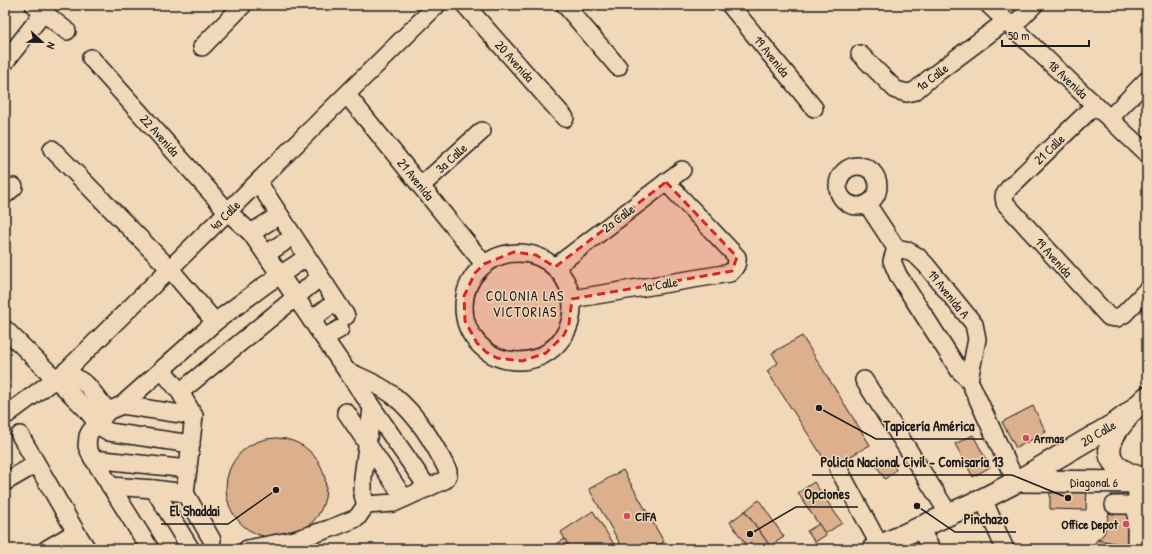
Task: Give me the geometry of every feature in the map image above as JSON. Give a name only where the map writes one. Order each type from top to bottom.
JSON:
[{"type":"main road","name":"20 Calle","points":[[877,547],[1017,482],[1107,428],[1131,412],[1147,396]]},
{"type":"main road","points":[[1131,412],[1113,437],[1110,454],[1111,459],[1118,468],[1144,481]]},
{"type":"main road","name":"Diagonal 6","points":[[1017,482],[1144,481]]},
{"type":"street","points":[[202,47],[243,5]]},
{"type":"street","name":"4a Calle","points":[[5,416],[60,375],[170,269],[437,5]]},
{"type":"street","name":"20 Avenida","points":[[465,5],[565,118]]},
{"type":"street","points":[[565,5],[618,67]]},
{"type":"street","name":"19 Avenida","points":[[730,5],[814,108]]},
{"type":"street","name":"18 Avenida","points":[[989,5],[1147,154]]},
{"type":"street","name":"1a Calle","points":[[860,54],[896,90],[907,93],[915,91],[930,78],[1034,5]]},
{"type":"street","points":[[5,62],[38,9],[67,31]]},
{"type":"street","name":"22 Avenida","points":[[91,58],[228,212],[251,233],[428,488]]},
{"type":"street","points":[[1110,118],[1147,80]]},
{"type":"street","name":"21 Avenida","points":[[347,95],[484,264]]},
{"type":"street","name":"21 Calle","points":[[1004,196],[1009,188],[1095,104]]},
{"type":"street","name":"3a Calle","points":[[421,186],[482,131]]},
{"type":"street","points":[[52,149],[170,269],[215,322]]},
{"type":"street","name":"2a Calle","points":[[555,267],[682,170]]},
{"type":"street","points":[[258,182],[343,323],[324,338]]},
{"type":"street","name":"1a Calle","points":[[572,299],[730,273],[736,266],[736,257],[666,182]]},
{"type":"street","name":"19 Avenida","points":[[1004,196],[1005,203],[1109,317],[1117,318],[1124,314],[1147,290]]},
{"type":"street","points":[[867,204],[896,248],[892,261],[898,275],[959,370],[968,380],[1017,482]]},
{"type":"street","points":[[251,233],[273,219]]},
{"type":"street","points":[[266,254],[283,243]]},
{"type":"street","name":"19 Avenida A","points":[[896,248],[906,250],[917,256],[974,324],[977,339],[968,380]]},
{"type":"street","points":[[514,252],[536,255],[555,267],[566,281],[572,299],[572,311],[569,324],[564,335],[556,345],[535,359],[522,361],[510,361],[498,358],[486,352],[470,333],[465,321],[463,308],[464,296],[468,284],[475,273],[493,258],[514,252]]},
{"type":"street","points":[[150,549],[88,450],[87,441],[90,432],[96,424],[162,370],[215,322],[301,261]]},
{"type":"street","points":[[180,392],[295,296],[313,283]]},
{"type":"street","points":[[311,320],[327,308]]},
{"type":"street","points":[[5,329],[60,375],[96,424],[109,432],[191,444]]},
{"type":"street","points":[[162,370],[180,392],[194,416],[185,493],[212,540]]},
{"type":"street","points":[[247,549],[294,540],[329,529],[357,518],[366,506],[394,503],[444,480],[448,475],[448,470],[436,446],[414,416],[393,395],[377,385],[347,371]]},
{"type":"street","points":[[60,375],[87,385],[115,408],[194,416]]},
{"type":"street","points":[[864,380],[949,514]]},
{"type":"street","points":[[366,506],[363,495],[363,477],[372,408]]},
{"type":"street","points":[[346,412],[404,498]]},
{"type":"street","points":[[20,435],[87,549]]},
{"type":"street","points":[[93,459],[188,469]]},
{"type":"street","points":[[5,482],[36,464]]},
{"type":"street","points":[[838,468],[877,547]]},
{"type":"street","points":[[1136,540],[1136,505],[1144,481]]},
{"type":"street","points":[[110,486],[185,493]]},
{"type":"street","points":[[154,489],[190,548]]},
{"type":"street","points":[[983,499],[1005,549]]},
{"type":"street","points":[[1114,505],[1136,505]]},
{"type":"street","points":[[920,528],[931,549]]},
{"type":"street","points":[[46,549],[76,532]]},
{"type":"highlighted area","points":[[666,182],[737,257],[732,271],[572,299],[569,324],[564,335],[546,353],[522,361],[497,358],[486,352],[477,343],[465,321],[464,296],[475,273],[484,264],[514,252],[536,255],[555,267]]},
{"type":"building","points":[[802,336],[870,445],[830,468],[767,371],[778,363],[772,353]]},
{"type":"building","points":[[1033,406],[1046,432],[1016,448],[1002,422]]},
{"type":"building","points":[[973,435],[990,467],[973,477],[955,444]]},
{"type":"building","points":[[276,438],[295,442],[312,452],[322,469],[326,488],[322,507],[312,524],[295,534],[276,538],[257,534],[240,524],[230,507],[226,488],[230,469],[240,452],[257,442]]},
{"type":"building","points":[[888,458],[896,470],[885,479],[876,465]]},
{"type":"building","name":"CIFA","points":[[623,470],[664,542],[653,549],[623,549],[589,489]]},
{"type":"building","points":[[814,482],[842,523],[825,534],[798,493]]},
{"type":"building","points":[[1050,486],[1087,487],[1086,510],[1050,509]]},
{"type":"building","name":"Office Depot","points":[[1146,493],[1146,549],[1137,549],[1137,547],[1097,540],[1104,534],[1109,513],[1111,495],[1140,495]]},
{"type":"building","points":[[759,500],[784,537],[770,546],[745,511]]},
{"type":"building","points":[[593,511],[617,549],[570,549],[561,532]]},
{"type":"building","points":[[745,511],[770,546],[767,549],[749,549],[730,522]]},
{"type":"building","points":[[819,524],[826,535],[815,542],[807,531]]},
{"type":"building","points":[[565,539],[570,549],[548,549]]},
{"type":"building","name":"Office Depot","points":[[1097,540],[1137,547],[1137,549],[1090,549]]},
{"type":"place","name":"Tapicería América","points":[[819,408]]},
{"type":"place","name":"Armas","points":[[1026,438]]},
{"type":"place","name":"El Shaddai","points":[[276,490]]},
{"type":"place","name":"Policía Nacional Civil - Comisaría 13","points":[[1068,498]]},
{"type":"place","name":"Pinchazo","points":[[917,506]]},
{"type":"place","name":"CIFA","points":[[627,516]]},
{"type":"place","name":"Office Depot","points":[[1126,524]]},
{"type":"place","name":"Opciones","points":[[750,534]]},
{"type":"district","name":"COLONIA LAS VICTORIAS","points":[[525,304]]}]
